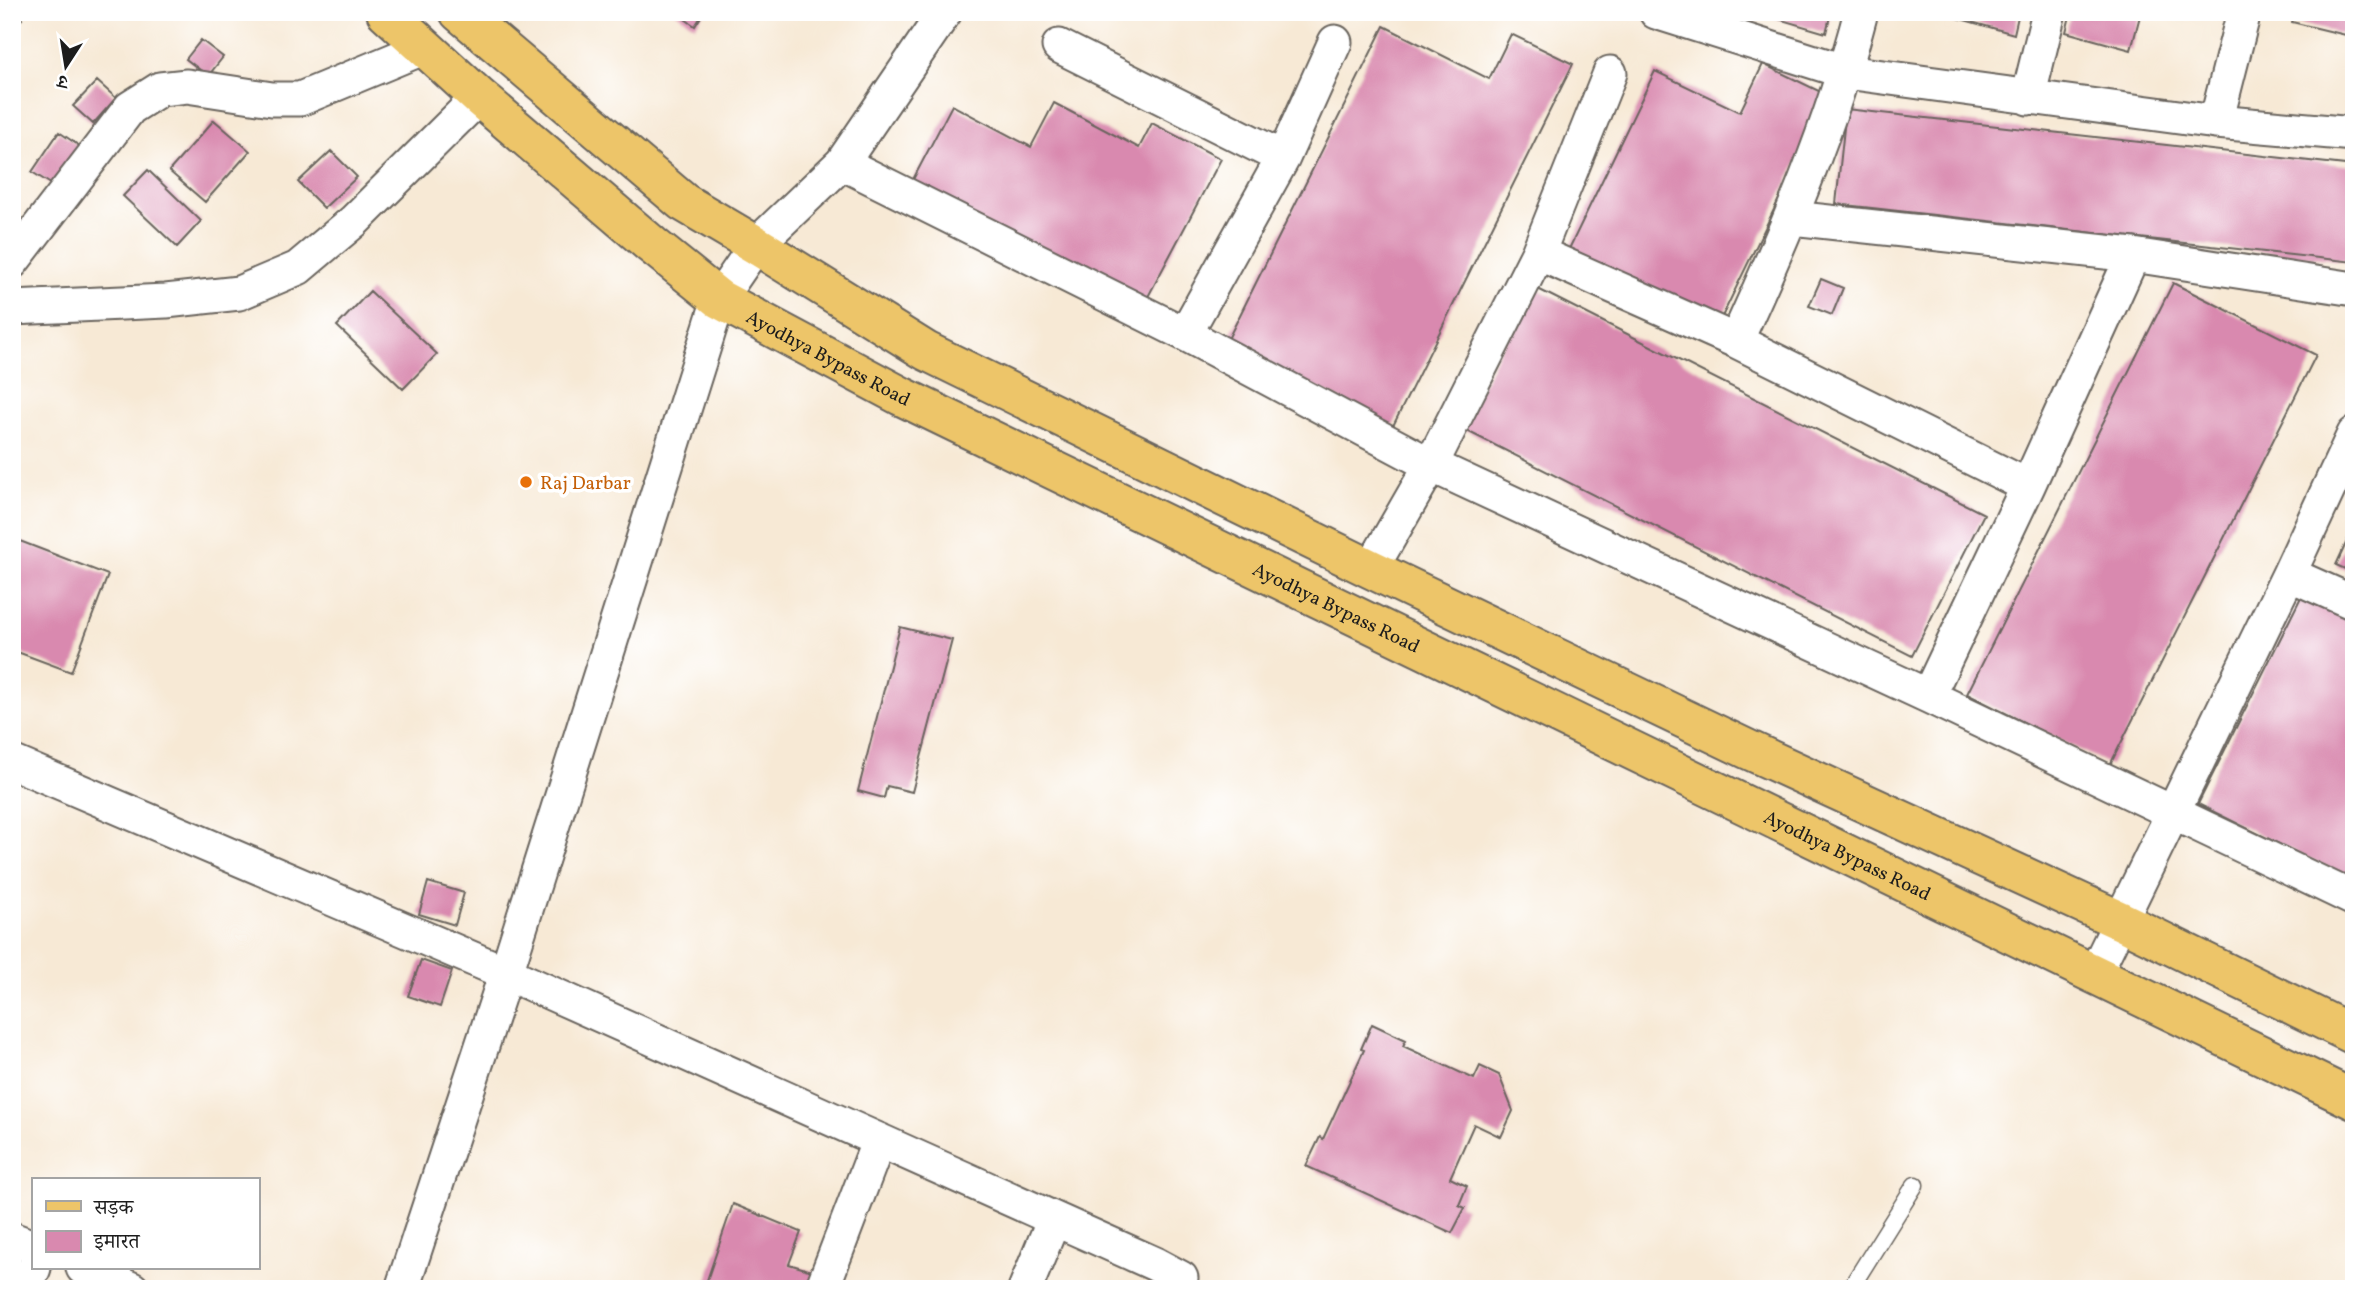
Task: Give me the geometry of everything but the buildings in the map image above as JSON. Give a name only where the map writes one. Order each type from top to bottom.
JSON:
[{"type":"main road","name":"Ayodhya Bypass Road","points":[[386,12],[479,97],[719,299],[901,397],[2354,1100]]},
{"type":"main road","points":[[459,12],[682,202],[757,245],[926,351],[1371,569],[1747,749],[2120,921],[2354,1035]]},
{"type":"street","points":[[402,1289],[506,973],[719,299],[757,245],[842,163],[945,12]]},
{"type":"street","points":[[1656,12],[1846,72],[2216,122],[2354,134]]},
{"type":"street","points":[[1736,341],[1792,218],[1846,72],[1861,12]]},
{"type":"street","points":[[2028,98],[2049,12]]},
{"type":"street","points":[[2216,122],[2244,12]]},
{"type":"street","points":[[1185,334],[1283,158],[1335,42]]},
{"type":"street","points":[[1059,46],[1283,158]]},
{"type":"street","points":[[12,262],[130,108],[160,89],[187,86],[272,99],[300,99],[423,48]]},
{"type":"street","points":[[1371,569],[1431,465],[1538,253],[1610,73]]},
{"type":"street","points":[[12,308],[166,301],[239,293],[298,268],[354,221],[479,97]]},
{"type":"street","points":[[842,163],[1185,334],[1431,465],[1928,696],[2354,900]]},
{"type":"street","points":[[1792,218],[2133,255],[2354,289]]},
{"type":"street","points":[[1538,253],[1736,341],[2028,486]]},
{"type":"street","points":[[1928,696],[2028,486],[2133,255]]},
{"type":"street","points":[[2094,975],[2174,814],[2354,434]]},
{"type":"street","points":[[2289,574],[2354,603]]},
{"type":"street","points":[[12,762],[506,973],[1054,1219],[1185,1285]]},
{"type":"street","points":[[822,1289],[879,1140]]},
{"type":"street","points":[[1025,1289],[1054,1219]]},
{"type":"street","points":[[12,1239],[32,1247]]},
{"type":"street","points":[[25,1289],[33,1270]]},
{"type":"street","points":[[88,1270],[132,1289]]},
{"type":"lane","points":[[1850,1289],[1914,1185]]},
{"type":"place","name":"Raj Darbar","points":[[526,482]]}]
